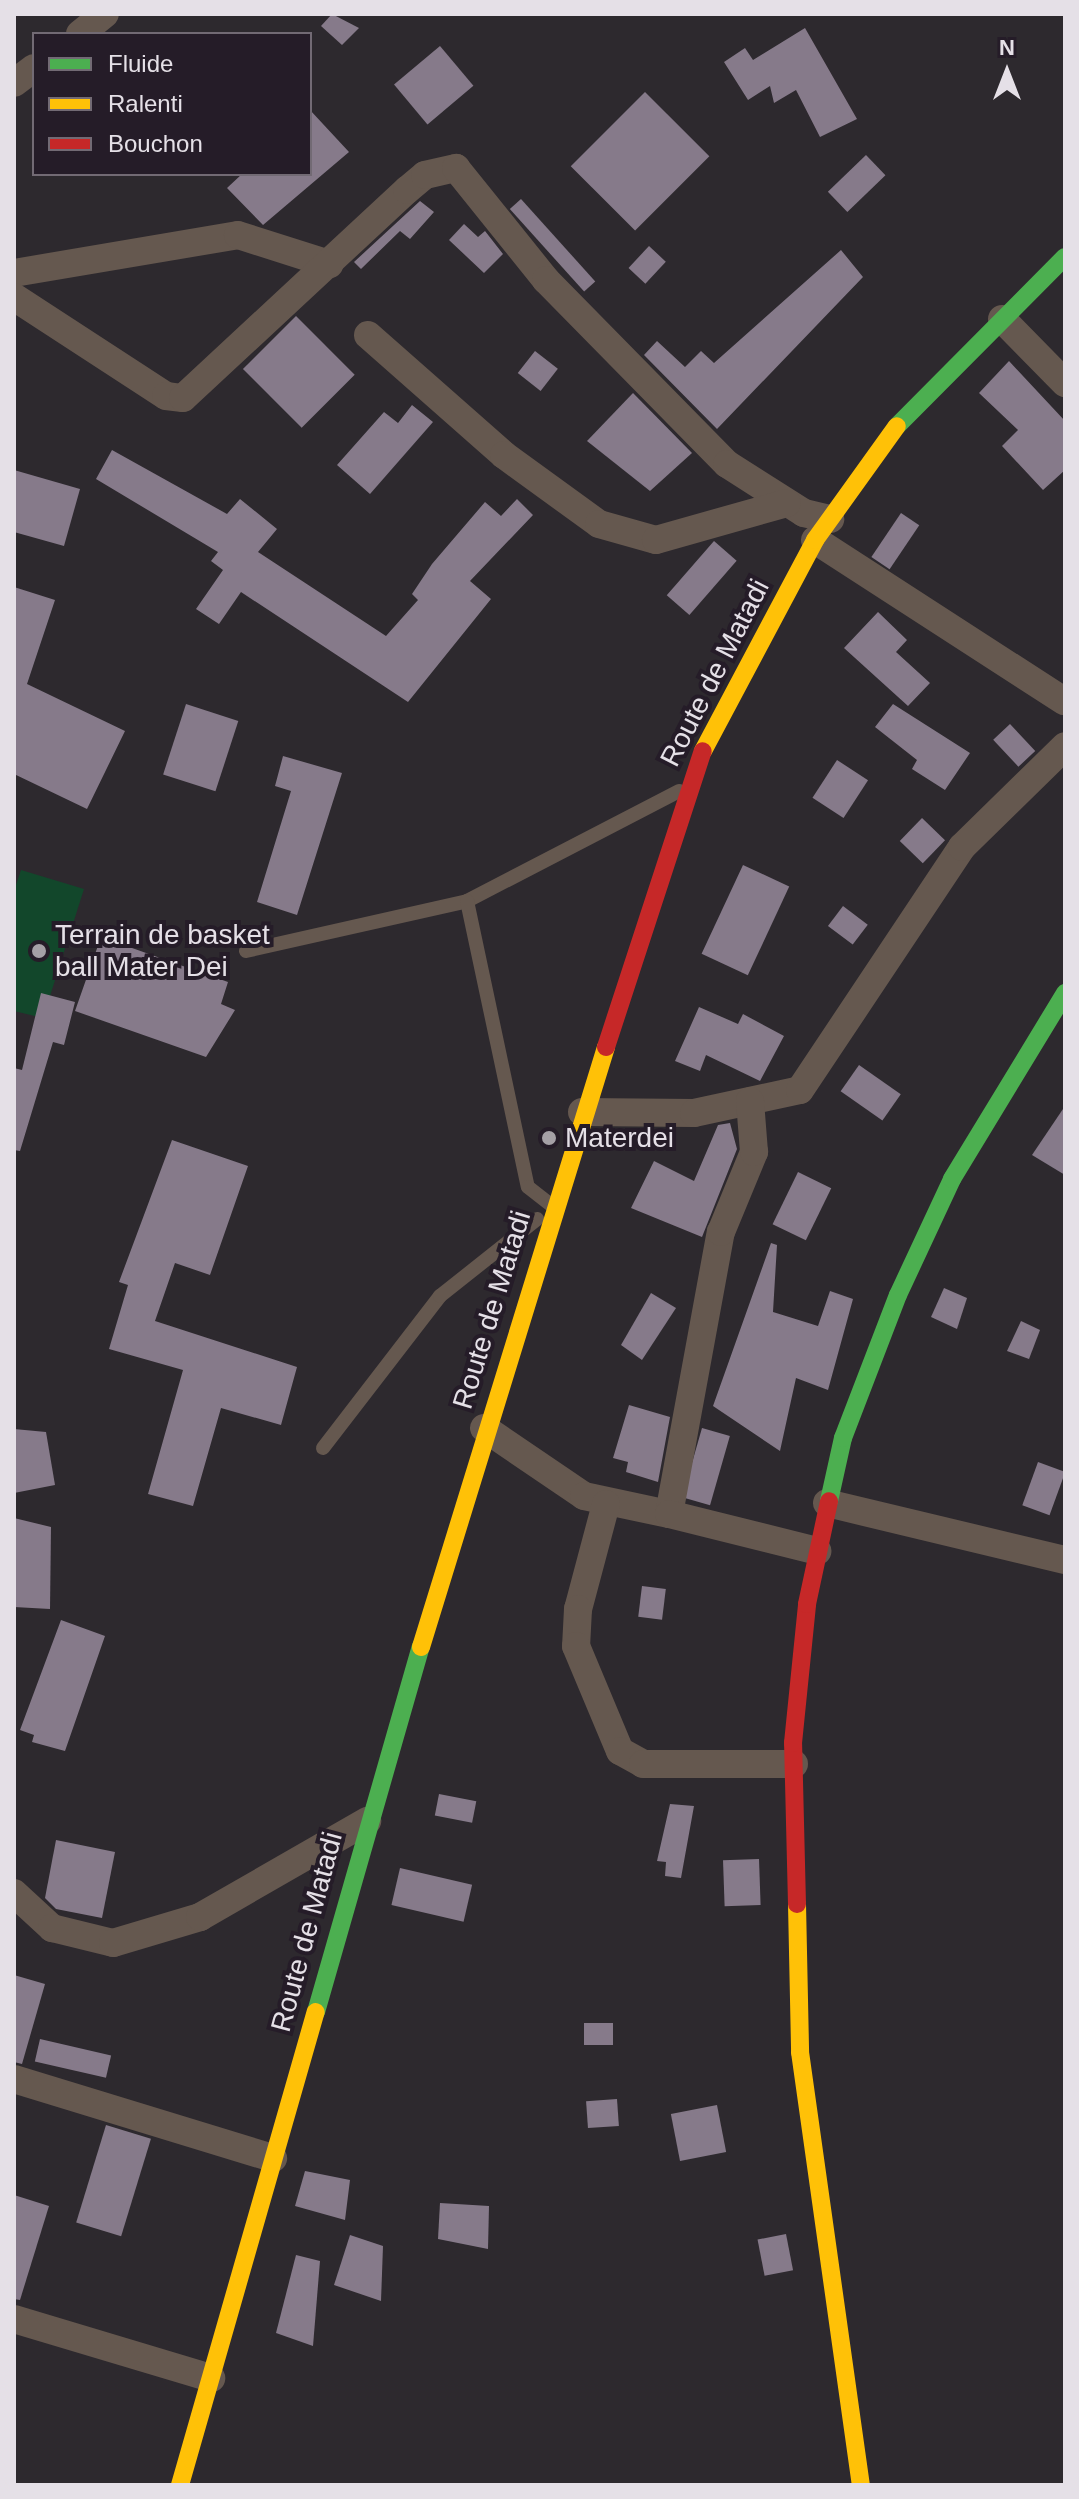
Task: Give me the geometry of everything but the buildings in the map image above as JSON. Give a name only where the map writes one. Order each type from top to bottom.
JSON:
[{"type":"main road","name":"Route de Matadi","points":[[180,2485],[367,1821],[484,1428],[582,1112],[689,786],[823,529],[892,431],[1065,257]]},
{"type":"main road","points":[[861,2485],[800,2052],[794,1764],[817,1551],[851,1412],[898,1295],[952,1179],[1065,993]]},
{"type":"street","points":[[82,32],[105,14]]},
{"type":"street","points":[[14,83],[32,70]]},
{"type":"street","points":[[14,297],[174,399],[329,264],[425,175],[456,168],[546,280],[727,464],[787,503],[1064,700],[1065,744],[962,847],[808,1083],[750,1101],[694,1113],[582,1112]]},
{"type":"street","points":[[14,273],[238,235],[329,264]]},
{"type":"street","points":[[1002,319],[1065,383]]},
{"type":"street","points":[[368,335],[504,455],[599,524],[656,540],[787,503]]},
{"type":"street","points":[[669,1514],[721,1232],[754,1152],[750,1101]]},
{"type":"street","points":[[484,1428],[606,1504],[669,1514],[817,1551]]},
{"type":"street","points":[[827,1503],[1065,1560]]},
{"type":"street","points":[[606,1504],[578,1609],[576,1646],[620,1751],[643,1764],[794,1764]]},
{"type":"street","points":[[14,1893],[52,1928],[113,1943],[200,1917],[367,1821]]},
{"type":"street","points":[[14,2079],[273,2158]]},
{"type":"street","points":[[14,2319],[211,2378]]},
{"type":"lane","points":[[246,951],[467,901],[689,786]]},
{"type":"lane","points":[[323,1448],[440,1296],[553,1206],[528,1187],[467,901]]},
{"type":"green space","name":"Terrain de basket ball Mater Dei","points":[[21,870],[84,889],[43,1018],[14,1011],[14,891]]},
{"type":"traffic: fast","points":[[897,426],[1065,257]]},
{"type":"traffic: fast","points":[[829,1501],[843,1438],[898,1295],[952,1179],[1065,993]]},
{"type":"traffic: fast","points":[[316,2012],[421,1647]]},
{"type":"traffic: slow","points":[[703,751],[815,540],[897,426]]},
{"type":"traffic: slow","points":[[421,1647],[606,1047]]},
{"type":"traffic: slow","points":[[797,1904],[800,2052],[861,2485]]},
{"type":"traffic: slow","points":[[180,2485],[316,2012]]},
{"type":"traffic: jam","points":[[606,1047],[703,751]]},
{"type":"traffic: jam","points":[[797,1904],[793,1743],[807,1604],[829,1501]]},
{"type":"place","name":"Terrain de basket ball Mater Dei","points":[[39,951]]},
{"type":"place","name":"Materdei","points":[[549,1138]]}]
